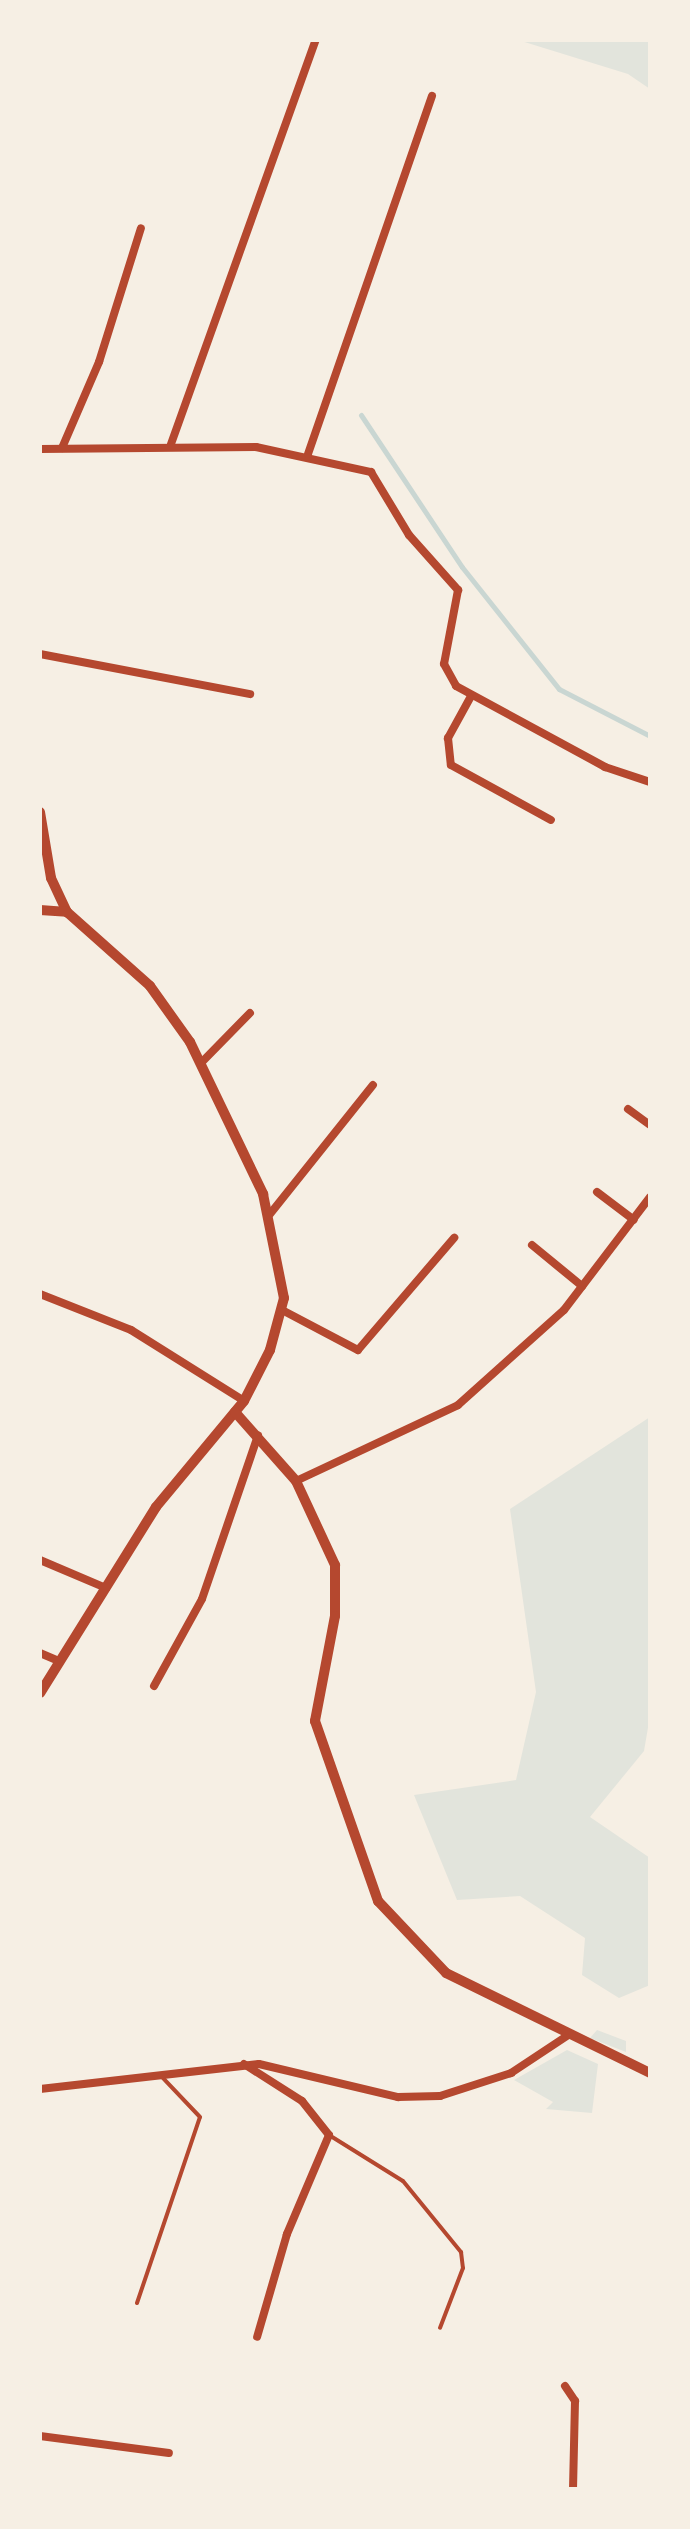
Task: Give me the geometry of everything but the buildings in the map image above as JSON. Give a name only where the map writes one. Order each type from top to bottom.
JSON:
[{"type":"street","points":[[171,444],[316,40]]},
{"type":"street","points":[[308,454],[432,96]]},
{"type":"street","points":[[62,448],[99,362],[141,228]]},
{"type":"street","points":[[40,449],[171,444],[308,454],[371,472],[409,535],[453,580],[460,609],[444,664],[470,698],[650,782]]},
{"type":"street","points":[[40,654],[250,694]]},
{"type":"street","points":[[470,698],[448,738],[451,765],[551,820]]},
{"type":"street","points":[[40,812],[51,878],[67,912],[166,1004],[201,1063],[270,1214],[282,1310],[244,1401],[156,1507],[40,1693]]},
{"type":"street","points":[[40,910],[67,912]]},
{"type":"street","points":[[201,1063],[250,1013]]},
{"type":"street","points":[[270,1214],[373,1085]]},
{"type":"street","points":[[628,1109],[650,1125]]},
{"type":"street","points":[[597,1192],[634,1220]]},
{"type":"street","points":[[296,1481],[458,1405],[542,1333],[650,1197]]},
{"type":"street","points":[[282,1310],[358,1350],[454,1238]]},
{"type":"street","points":[[532,1245],[582,1286]]},
{"type":"street","points":[[40,1294],[131,1330],[244,1401]]},
{"type":"street","points":[[235,1412],[296,1481],[324,1533],[337,1583],[317,1734],[368,1882],[390,1919],[432,1963],[567,2036],[650,2073]]},
{"type":"street","points":[[154,1686],[202,1599],[247,1449],[258,1435]]},
{"type":"street","points":[[40,1560],[106,1588]]},
{"type":"street","points":[[40,1653],[59,1661]]},
{"type":"street","points":[[40,2089],[244,2064],[284,2065],[398,2097],[431,2097],[499,2079],[567,2036]]},
{"type":"street","points":[[244,2064],[302,2101],[329,2135],[287,2234],[257,2337]]},
{"type":"street","points":[[565,2386],[575,2401],[573,2489]]},
{"type":"street","points":[[40,2436],[169,2453]]},
{"type":"lane","points":[[137,2303],[200,2117],[159,2073]]},
{"type":"lane","points":[[329,2135],[413,2189],[461,2252],[440,2328]]},
{"type":"shaded area","points":[[518,40],[650,40],[650,89],[628,74]]},
{"type":"shaded area","points":[[650,1417],[650,1716],[644,1751],[590,1817],[650,1858],[650,1985],[619,1998],[582,1975],[585,1938],[520,1896],[457,1900],[414,1795],[516,1780],[536,1692],[510,1509]]},
{"type":"shaded area","points":[[597,2030],[626,2041],[626,2052],[590,2038]]},
{"type":"shaded area","points":[[567,2050],[598,2064],[592,2113],[546,2109],[553,2102],[514,2080]]},
{"type":"waterway","points":[[361,415],[462,567],[559,689],[650,736]]}]
